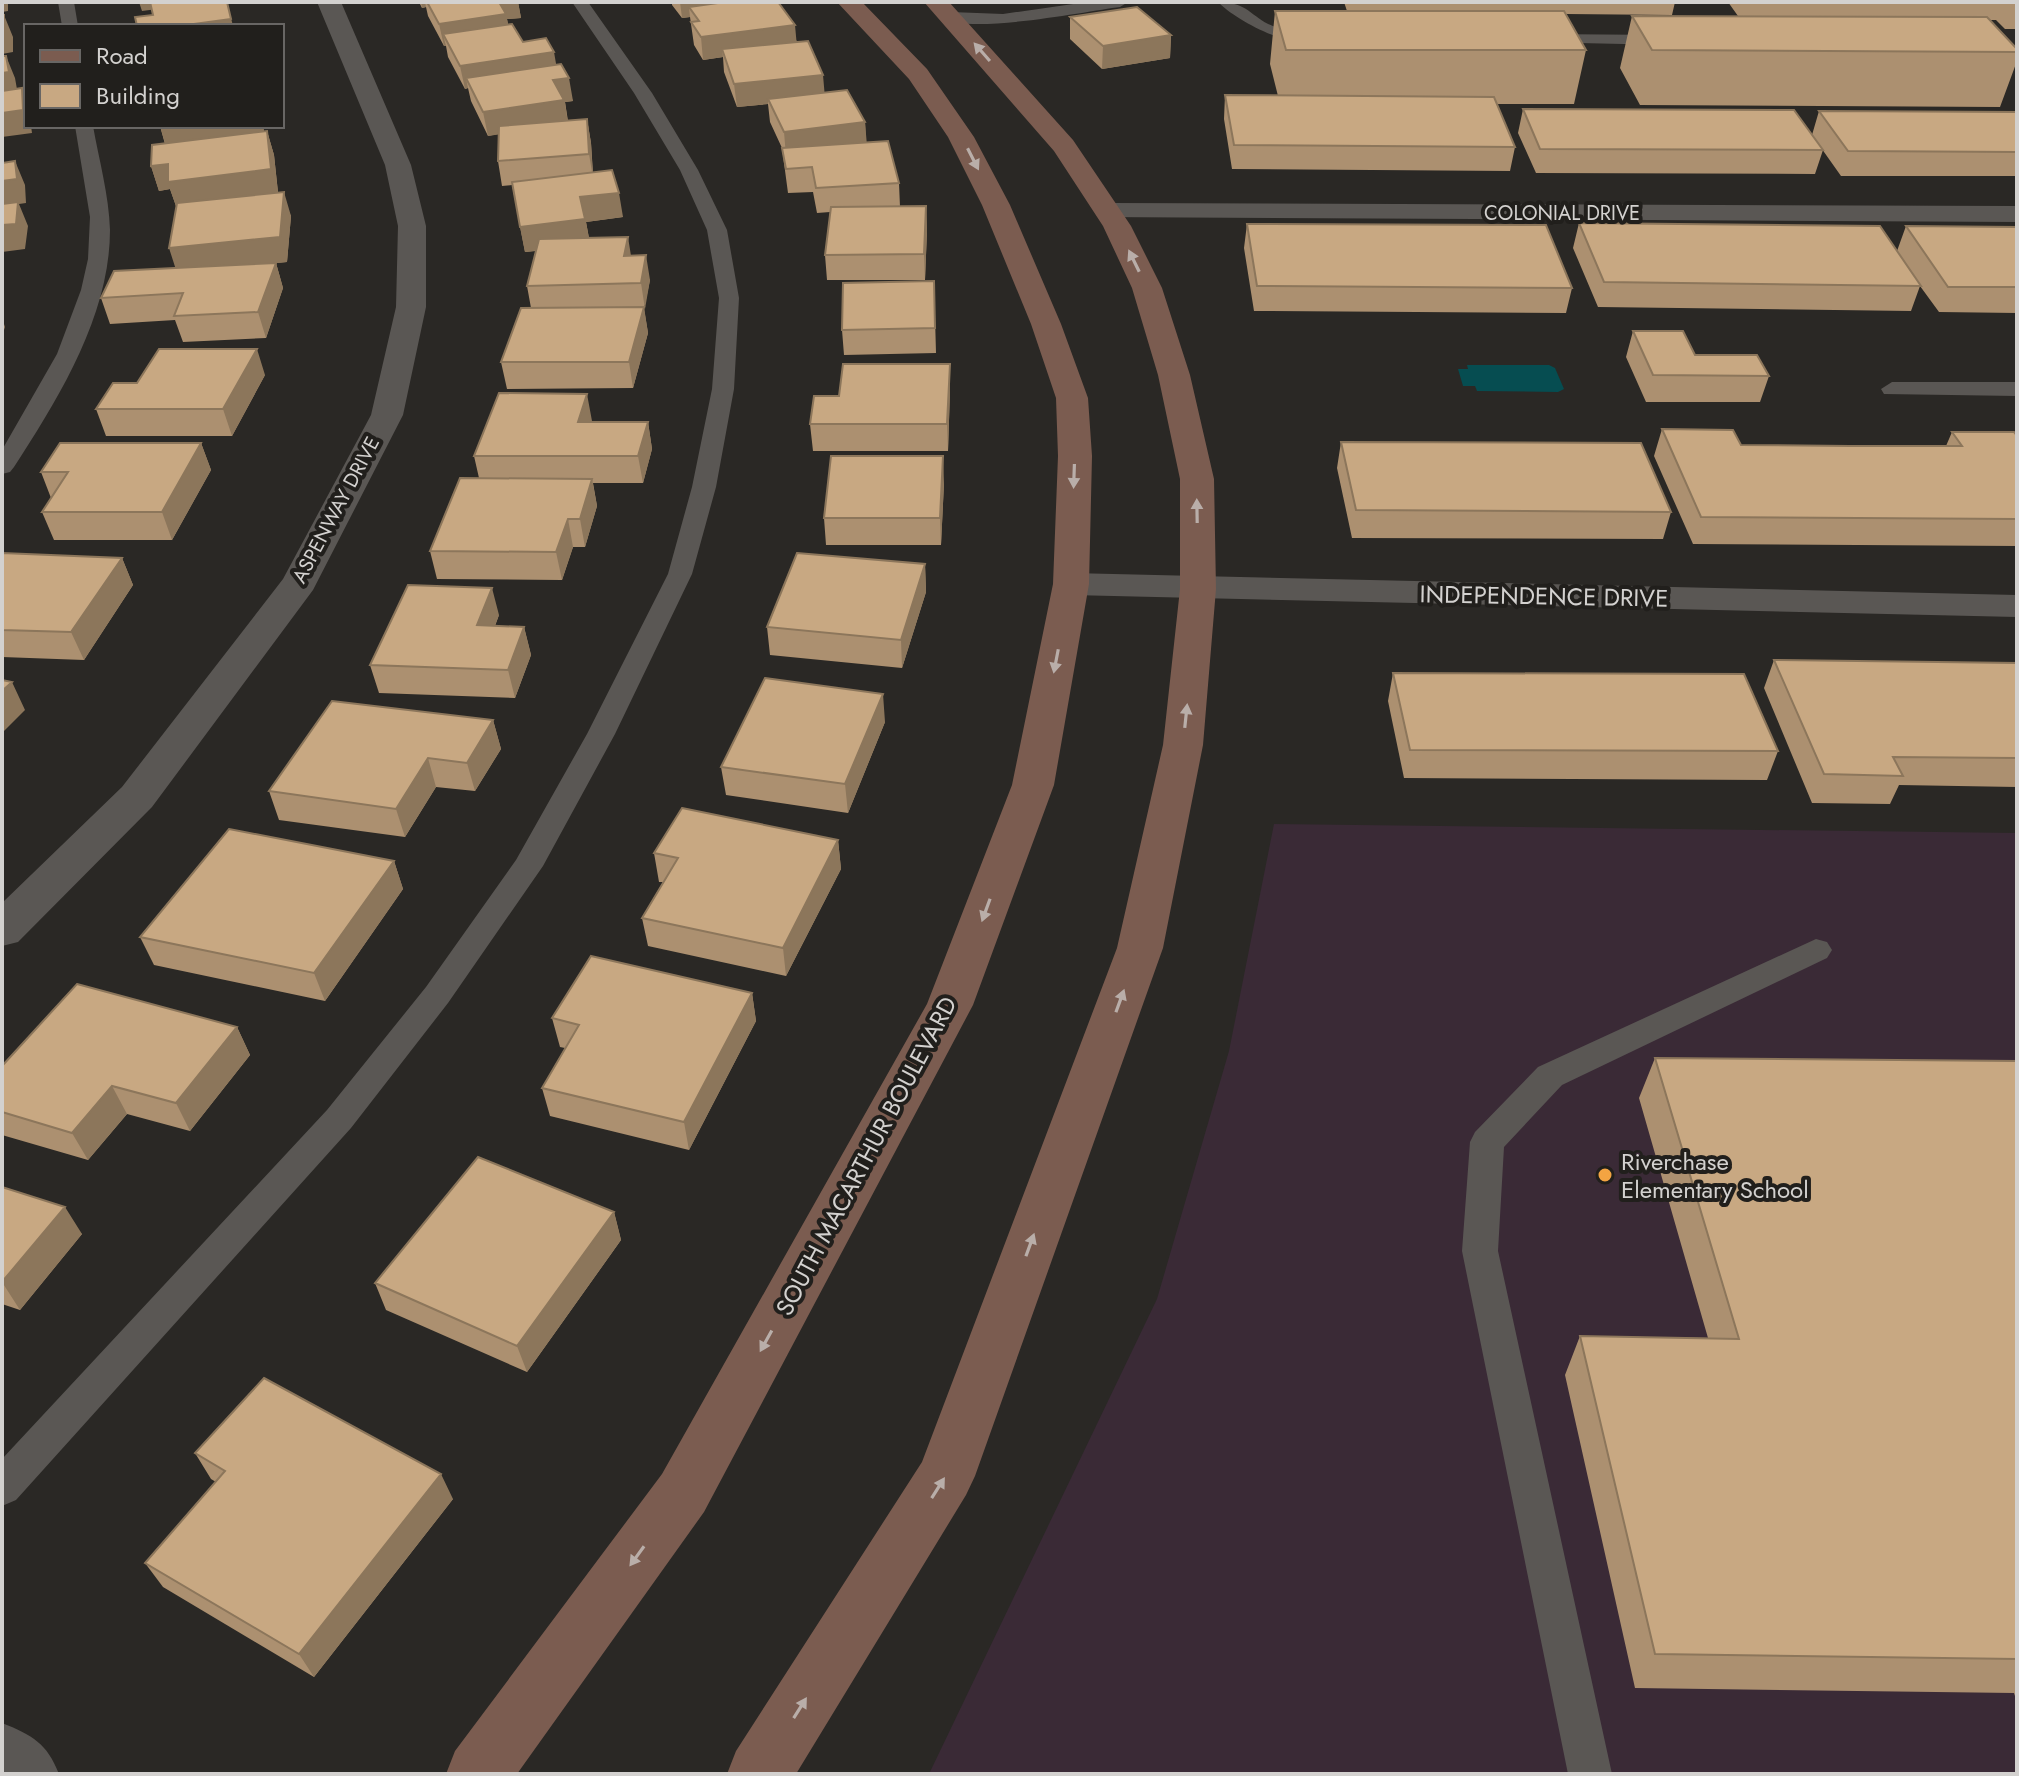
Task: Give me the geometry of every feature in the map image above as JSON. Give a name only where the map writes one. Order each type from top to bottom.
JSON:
[{"type":"main road","name":"SOUTH MACARTHUR BOULEVARD","points":[[478,1774],[683,1493],[950,1005],[1033,785],[1071,584],[1075,456],[1072,398],[1046,324],[996,205],[961,137],[918,74],[849,2]]},
{"type":"main road","points":[[759,1774],[946,1476],[1140,948],[1183,745],[1198,589],[1197,479],[1174,375],[1147,288],[1108,211],[1064,146],[929,16],[877,29]]},
{"type":"street","name":"ASPENWAY DRIVE","points":[[2,930],[137,797],[300,582],[387,415],[411,307],[412,226],[398,165],[329,2]]},
{"type":"street","name":"COLONIAL DRIVE","points":[[1108,211],[2017,214]]},
{"type":"street","name":"INDEPENDENCE DRIVE","points":[[1071,584],[2017,606]]},
{"type":"street","points":[[2,1755],[27,1774]]},
{"type":"lane","points":[[66,2],[70,24]]},
{"type":"lane","points":[[2,1487],[339,1119],[437,995],[528,866],[601,734],[680,574],[704,487],[723,389],[729,298],[717,230],[689,170],[643,93],[580,2]]},
{"type":"lane","points":[[929,16],[992,2]]},
{"type":"lane","points":[[929,16],[1003,19],[1120,2]]},
{"type":"lane","points":[[1226,2],[1270,31],[1325,37]]},
{"type":"lane","points":[[1529,39],[1685,40]]},
{"type":"lane","points":[[2,467],[31,426],[78,335],[94,274],[101,231],[84,128]]},
{"type":"lane","points":[[1892,389],[2017,389]]},
{"type":"lane","points":[[1590,1774],[1480,1251],[1487,1142],[1550,1076],[1816,950]]},
{"type":"shaded area","name":"Riverchase Elementary School","points":[[1274,824],[2017,833],[2017,1774],[929,1774],[1157,1299],[1229,1051]]},
{"type":"water","points":[[1467,365],[1549,365],[1555,368],[1564,389],[1558,392],[1477,391],[1475,386],[1463,386],[1458,369],[1468,369]]},
{"type":"building","points":[[150,2],[227,2],[231,19],[194,24],[137,24],[135,17],[153,15]]},
{"type":"building","points":[[427,2],[499,2],[506,14],[439,24]]},
{"type":"building","points":[[725,2],[778,2],[795,25],[701,37],[691,22],[699,21],[689,7]]},
{"type":"building","points":[[1137,7],[1171,35],[1103,46],[1070,17]]},
{"type":"building","points":[[1275,11],[1564,11],[1586,50],[1286,50]]},
{"type":"building","points":[[1632,16],[1987,17],[2017,52],[1652,50]]},
{"type":"building","points":[[512,24],[523,42],[546,38],[554,52],[460,66],[443,34]]},
{"type":"building","points":[[808,41],[823,75],[734,84],[722,49]]},
{"type":"building","points":[[2,56],[6,56],[9,72],[2,73]]},
{"type":"building","points":[[561,64],[569,78],[553,80],[564,100],[483,112],[466,78]]},
{"type":"building","points":[[22,88],[23,110],[2,113],[2,91]]},
{"type":"building","points":[[847,90],[865,122],[784,132],[768,99]]},
{"type":"building","points":[[1225,95],[1494,97],[1515,147],[1234,145]]},
{"type":"building","points":[[1523,109],[1794,110],[1823,150],[1540,149]]},
{"type":"building","points":[[1819,111],[2017,112],[2017,152],[1848,151]]},
{"type":"building","points":[[587,119],[589,154],[498,161],[499,126]]},
{"type":"building","points":[[267,131],[271,169],[168,182],[168,164],[151,166],[152,145]]},
{"type":"building","points":[[888,141],[899,183],[816,188],[812,167],[786,169],[782,148]]},
{"type":"building","points":[[15,161],[17,179],[2,181],[2,163]]},
{"type":"building","points":[[612,170],[619,193],[580,197],[585,219],[520,227],[512,182]]},
{"type":"building","points":[[284,192],[280,237],[169,248],[177,203]]},
{"type":"building","points":[[18,202],[16,224],[2,225],[2,204]]},
{"type":"building","points":[[926,206],[924,254],[825,255],[831,207]]},
{"type":"building","points":[[1579,223],[1880,226],[1921,286],[1604,282]]},
{"type":"building","points":[[1247,224],[1546,225],[1572,288],[1257,286]]},
{"type":"building","points":[[1906,226],[2017,227],[2017,287],[1948,287]]},
{"type":"building","points":[[628,237],[624,256],[646,255],[641,283],[527,286],[539,239]]},
{"type":"building","points":[[276,263],[258,312],[174,316],[183,293],[101,298],[114,271]]},
{"type":"building","points":[[934,281],[935,328],[842,330],[843,283]]},
{"type":"building","points":[[644,307],[629,362],[501,362],[521,308]]},
{"type":"building","points":[[1633,331],[1683,331],[1695,355],[1757,355],[1769,376],[1653,375]]},
{"type":"building","points":[[159,349],[257,349],[223,409],[96,409],[113,383],[137,383]]},
{"type":"building","points":[[843,364],[950,364],[947,424],[810,424],[814,396],[839,396]]},
{"type":"building","points":[[499,393],[587,394],[578,422],[648,422],[638,456],[474,456]]},
{"type":"building","points":[[1662,429],[1733,430],[1741,445],[1850,446],[1962,446],[1952,432],[2014,432],[2017,436],[2017,519],[1701,517]]},
{"type":"building","points":[[1341,442],[1641,443],[1671,512],[1356,510]]},
{"type":"building","points":[[60,443],[201,443],[162,512],[42,512],[68,472],[41,472]]},
{"type":"building","points":[[831,456],[943,456],[940,518],[824,518]]},
{"type":"building","points":[[460,478],[592,479],[580,519],[568,519],[556,552],[430,551]]},
{"type":"building","points":[[2,553],[122,558],[71,632],[2,630]]},
{"type":"building","points":[[797,553],[925,564],[901,640],[767,627]]},
{"type":"building","points":[[408,585],[492,588],[477,625],[524,627],[508,670],[370,665]]},
{"type":"building","points":[[1774,660],[2017,663],[2017,758],[1893,757],[1903,776],[1824,774]]},
{"type":"building","points":[[1393,673],[1744,674],[1778,751],[1410,750]]},
{"type":"building","points":[[765,678],[883,694],[845,784],[721,767]]},
{"type":"building","points":[[2,680],[12,682],[2,691]]},
{"type":"building","points":[[332,701],[493,720],[467,763],[428,758],[396,809],[269,791]]},
{"type":"building","points":[[682,808],[838,840],[783,948],[642,918],[678,858],[654,853]]},
{"type":"building","points":[[229,829],[394,861],[314,973],[140,937]]},
{"type":"building","points":[[591,956],[752,993],[684,1122],[542,1088],[579,1025],[552,1018]]},
{"type":"building","points":[[77,984],[237,1027],[176,1103],[112,1086],[72,1133],[2,1112],[2,1066]]},
{"type":"building","points":[[1655,1058],[2017,1061],[2017,1659],[1655,1654],[1580,1336],[1739,1339]]},
{"type":"building","points":[[478,1157],[614,1212],[517,1346],[375,1283]]},
{"type":"building","points":[[2,1187],[65,1207],[2,1282]]},
{"type":"building","points":[[264,1378],[441,1474],[299,1654],[145,1563],[225,1471],[195,1453]]},
{"type":"place","name":"Riverchase Elementary School","points":[[1605,1175]]}]
